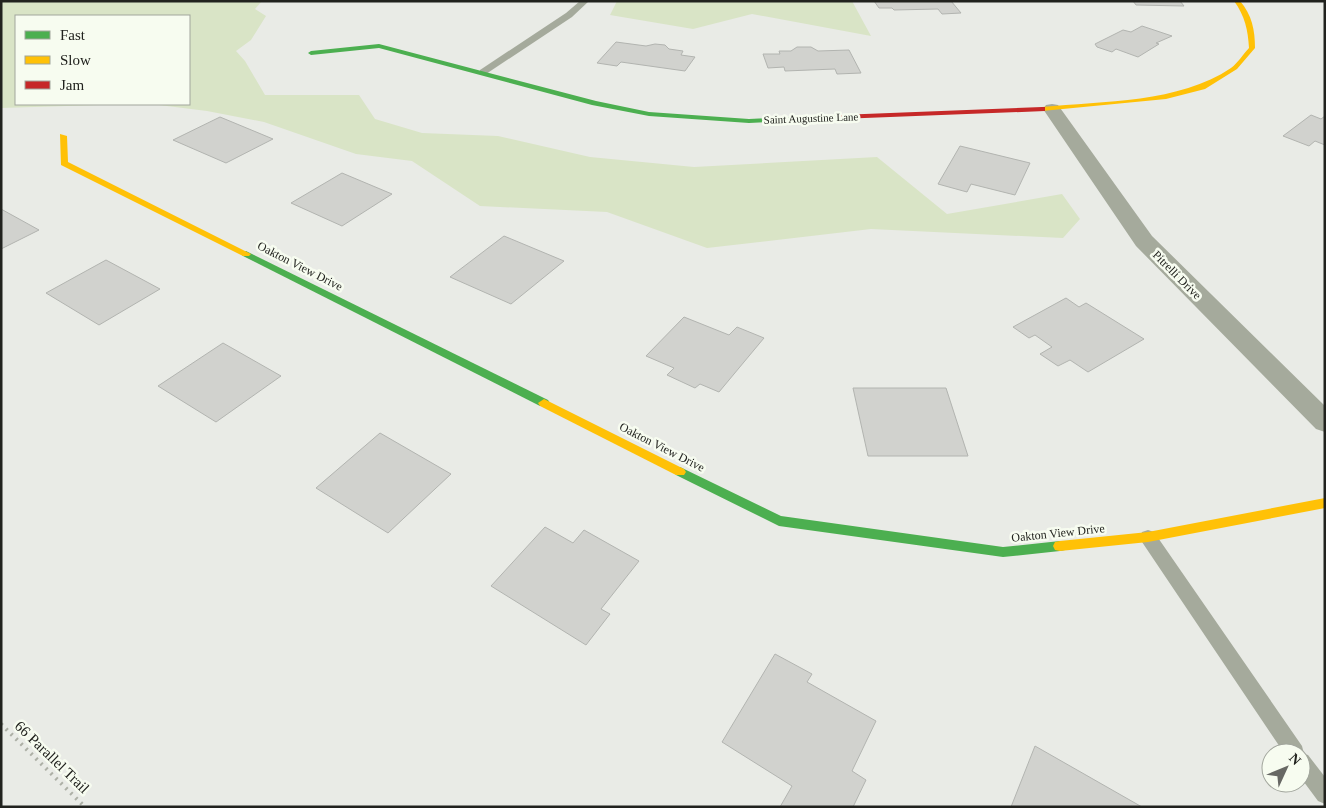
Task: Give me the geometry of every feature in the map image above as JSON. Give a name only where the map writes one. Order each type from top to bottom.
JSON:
[{"type":"street","name":"Saint Augustine Lane","points":[[312,54],[379,46],[595,103],[649,114],[696,119],[749,121],[1052,109],[1166,97],[1202,86],[1235,68],[1252,48],[1252,24],[1244,7],[1238,1]]},
{"type":"street","name":"Pitrelli Drive","points":[[1052,109],[1144,241],[1325,422]]},
{"type":"street","name":"Oakton View Drive","points":[[63,136],[64,163],[779,521],[1003,552],[1148,537],[1325,502]]},
{"type":"lane","points":[[482,72],[569,15],[585,1]]},
{"type":"lane","points":[[1148,537],[1288,743]]},
{"type":"lane","points":[[1311,775],[1325,794]]},
{"type":"path","name":"66 Parallel Trail","points":[[1,724],[85,807]]},
{"type":"green space","points":[[1,1],[262,1],[255,9],[266,16],[251,40],[236,51],[245,61],[265,95],[359,95],[375,119],[422,133],[498,136],[590,157],[694,167],[877,157],[947,214],[1062,194],[1080,219],[1063,238],[871,229],[707,248],[607,212],[480,206],[412,161],[356,154],[264,122],[207,111],[159,105],[190,105],[190,15],[15,15],[15,105],[99,105],[1,108]]},
{"type":"green space","points":[[617,1],[852,1],[871,36],[752,14],[693,29],[610,15]]},
{"type":"building","points":[[874,1],[951,1],[961,13],[942,14],[938,9],[894,10],[892,8],[879,8]]},
{"type":"building","points":[[1133,1],[1180,1],[1184,6],[1136,5]]},
{"type":"building","points":[[1142,26],[1172,36],[1156,43],[1159,44],[1138,57],[1116,49],[1112,52],[1097,47],[1095,44],[1123,30],[1131,32]]},
{"type":"building","points":[[616,42],[646,46],[655,44],[665,45],[669,49],[683,51],[681,55],[695,57],[685,71],[621,62],[617,66],[597,63]]},
{"type":"building","points":[[797,47],[811,47],[818,51],[849,50],[861,73],[837,74],[835,69],[785,71],[784,67],[768,68],[763,54],[780,54],[779,51],[791,51]]},
{"type":"building","points":[[1311,115],[1321,119],[1325,116],[1325,145],[1315,141],[1309,146],[1283,136]]},
{"type":"building","points":[[220,117],[273,139],[226,163],[173,140]]},
{"type":"building","points":[[960,146],[1030,163],[1015,195],[971,184],[967,192],[938,184]]},
{"type":"building","points":[[342,173],[392,194],[342,226],[291,203]]},
{"type":"building","points":[[1,209],[39,230],[1,249]]},
{"type":"building","points":[[504,236],[564,261],[511,304],[450,277]]},
{"type":"building","points":[[106,260],[160,289],[99,325],[46,293]]},
{"type":"building","points":[[1066,298],[1079,307],[1086,303],[1144,339],[1088,372],[1070,360],[1058,366],[1040,354],[1052,347],[1035,335],[1029,338],[1013,327]]},
{"type":"building","points":[[684,317],[729,335],[737,327],[764,338],[719,392],[700,384],[695,388],[667,375],[674,368],[646,356]]},
{"type":"building","points":[[223,343],[281,376],[216,422],[158,386]]},
{"type":"building","points":[[853,388],[946,388],[968,456],[868,456]]},
{"type":"building","points":[[380,433],[451,474],[388,533],[316,488]]},
{"type":"building","points":[[545,527],[573,543],[584,530],[639,561],[601,609],[610,614],[586,645],[491,586]]},
{"type":"building","points":[[775,654],[812,674],[807,682],[876,721],[852,771],[866,780],[853,807],[780,807],[792,786],[722,742]]},
{"type":"building","points":[[1035,746],[1142,807],[1011,807]]},
{"type":"traffic: fast","points":[[311,53],[379,46],[595,103],[649,114],[749,121],[839,117]]},
{"type":"traffic: fast","points":[[246,254],[544,403]]},
{"type":"traffic: fast","points":[[680,472],[779,521],[1003,552],[1060,546]]},
{"type":"traffic: slow","points":[[1042,109],[1166,97],[1202,87],[1235,68],[1252,48],[1249,23],[1245,12],[1237,1]]},
{"type":"traffic: slow","points":[[63,136],[64,163],[246,254]]},
{"type":"traffic: slow","points":[[544,403],[680,472]]},
{"type":"traffic: slow","points":[[1060,546],[1148,537],[1325,503]]},
{"type":"traffic: jam","points":[[839,117],[1042,109]]}]
